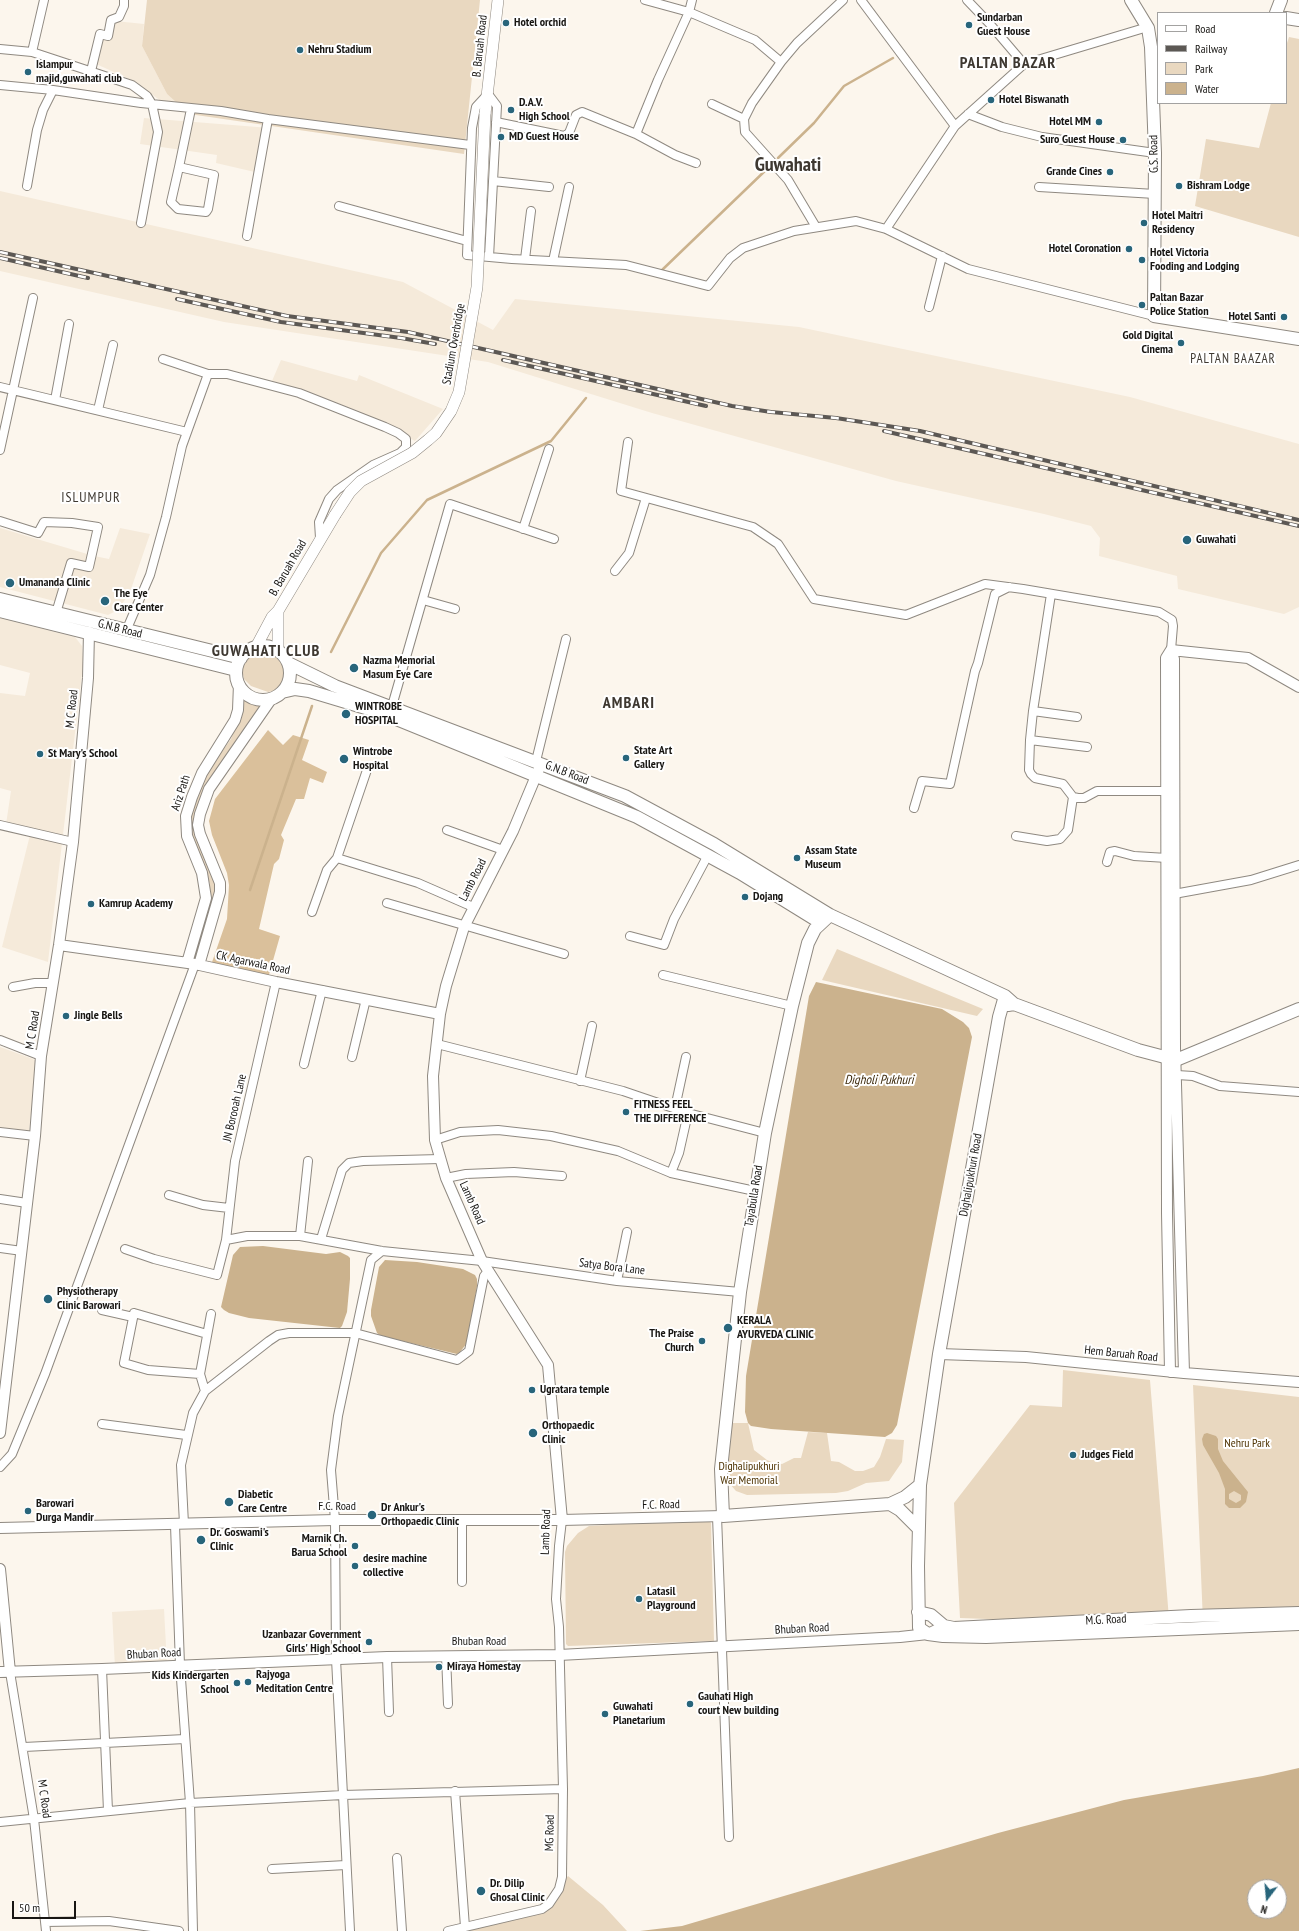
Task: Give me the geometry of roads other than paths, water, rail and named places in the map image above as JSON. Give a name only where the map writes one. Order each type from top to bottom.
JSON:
[{"type":"main road","name":"B. Baruah Road","points":[[488,94],[498,0]]},
{"type":"main road","name":"G.S. Road","points":[[1123,0],[1149,28]]},
{"type":"main road","name":"G.S. Road","points":[[1131,0],[1149,28],[1151,47],[1155,152],[1154,316]]},
{"type":"main road","points":[[1276,12],[1280,0]]},
{"type":"main road","points":[[1287,18],[1299,20]]},
{"type":"main road","name":"Stadium Overbridge","points":[[320,538],[350,492],[361,481],[412,453],[428,440],[446,417],[459,392],[477,287],[485,114],[488,94]]},
{"type":"main road","points":[[1154,316],[1299,340]]},
{"type":"main road","name":"B. Baruah Road","points":[[256,647],[272,617],[278,611],[320,538]]},
{"type":"main road","name":"G.N.B Road","points":[[0,599],[241,658]]},
{"type":"main road","name":"G.N.B Road","points":[[0,611],[89,632],[236,670]]},
{"type":"main road","name":"B. Baruah Road","points":[[278,611],[278,650]]},
{"type":"main road","points":[[256,647],[270,647],[278,650],[288,663],[290,678],[277,695],[255,698],[243,690],[239,684],[236,670],[241,658],[246,652],[256,647]]},
{"type":"main road","name":"G.N.B Road","points":[[288,663],[321,680],[625,796],[714,844],[830,915],[1003,1001],[1138,1050],[1172,1059]]},
{"type":"main road","name":"G.N.B Road","points":[[277,695],[295,690],[310,691],[379,712],[637,817],[708,855],[820,923]]},
{"type":"main road","name":"Tayabulla Road","points":[[720,1516],[722,1490],[721,1469],[740,1292],[765,1133],[792,1006],[808,943],[820,923],[830,915]]},
{"type":"main road","name":"Dighalipukhuri Road","points":[[928,1634],[919,1628],[918,1612],[918,1528],[920,1485],[939,1354],[1003,1001]]},
{"type":"main road","points":[[1172,1059],[1299,1010]]},
{"type":"main road","points":[[720,1516],[890,1504],[905,1497],[920,1485]]},
{"type":"main road","points":[[890,1504],[900,1510],[918,1528]]},
{"type":"main road","points":[[918,1612],[931,1615],[944,1626]]},
{"type":"main road","name":"M.G. Road","points":[[944,1626],[954,1628],[1191,1616],[1299,1613]]},
{"type":"main road","points":[[928,1634],[943,1636],[986,1636],[1299,1624]]},
{"type":"street","points":[[32,52],[44,0]]},
{"type":"street","points":[[91,71],[100,34],[108,36],[111,20],[119,17],[124,6],[124,0]]},
{"type":"street","points":[[647,0],[689,12],[755,40],[781,62]]},
{"type":"street","points":[[636,134],[658,80],[689,12],[692,0]]},
{"type":"street","points":[[816,227],[788,180],[745,132],[744,119],[752,103],[781,62],[797,43],[843,0]]},
{"type":"street","points":[[861,0],[955,126]]},
{"type":"street","points":[[968,1],[1024,64]]},
{"type":"street","points":[[886,230],[955,126],[1024,64],[1149,28]]},
{"type":"street","points":[[0,49],[32,52],[132,85],[147,96],[152,104],[158,132],[141,223]]},
{"type":"street","points":[[0,85],[53,90],[191,109],[221,111],[268,119],[470,145]]},
{"type":"street","points":[[27,186],[43,110],[53,90]]},
{"type":"street","points":[[489,257],[497,106],[488,94],[476,107],[470,145],[467,255],[489,257],[626,265],[708,286],[730,258],[743,248],[794,231],[856,221],[886,230],[968,269],[1154,316]]},
{"type":"street","points":[[712,104],[744,119]]},
{"type":"street","points":[[179,167],[214,175],[208,210],[206,212],[202,213],[178,209],[174,207],[172,202],[179,167],[191,109]]},
{"type":"street","points":[[496,122],[564,136],[569,134],[576,115],[582,112],[636,134],[675,155],[696,163]]},
{"type":"street","points":[[968,114],[1002,127],[1042,137],[1155,152]]},
{"type":"street","points":[[247,236],[268,119]]},
{"type":"street","points":[[493,182],[549,187]]},
{"type":"street","points":[[553,261],[569,187]]},
{"type":"street","points":[[1039,188],[1155,194]]},
{"type":"street","points":[[340,206],[467,241]]},
{"type":"street","points":[[525,259],[531,211]]},
{"type":"street","points":[[929,306],[942,256]]},
{"type":"street","points":[[0,450],[33,298]]},
{"type":"street","points":[[56,400],[69,324]]},
{"type":"street","points":[[98,410],[113,345]]},
{"type":"street","points":[[163,359],[208,374],[227,374],[299,393],[385,427],[398,433],[406,439],[406,447],[400,452],[373,465],[337,490],[329,499],[319,522],[320,538]]},
{"type":"street","points":[[126,631],[150,575],[187,432],[208,374]]},
{"type":"street","points":[[0,387],[187,432]]},
{"type":"street","points":[[628,442],[621,491],[753,527],[778,544],[814,599],[906,615],[985,584],[1153,610],[1172,620],[1171,650],[1174,658],[1170,791],[1166,858],[1172,1059],[1177,1075],[1184,1373]]},
{"type":"street","points":[[524,529],[550,449]]},
{"type":"street","points":[[614,572],[629,553],[646,498]]},
{"type":"street","points":[[392,706],[450,504],[554,539]]},
{"type":"street","points":[[0,521],[38,533],[44,522],[80,524],[98,527],[89,567],[72,564],[56,612]]},
{"type":"street","points":[[914,808],[922,781],[950,784],[974,671],[978,663],[995,594],[1010,587]]},
{"type":"street","points":[[1051,594],[1033,711],[1030,740],[1031,774],[1035,778],[1063,784],[1074,797],[1081,799],[1097,791],[1170,791]]},
{"type":"street","points":[[423,600],[455,609]]},
{"type":"street","name":"M C Road","points":[[0,1432],[0,1420],[35,1136],[42,1056],[73,842],[88,678],[89,632]]},
{"type":"street","points":[[538,762],[566,639]]},
{"type":"street","points":[[1171,650],[1248,658],[1299,687]]},
{"type":"street","name":"Ariz Path","points":[[194,964],[206,898],[202,873],[187,836],[186,816],[202,773],[235,720],[238,710],[239,684]]},
{"type":"street","name":"Ariz Path","points":[[194,964],[218,902],[220,883],[200,834],[198,825],[200,814],[209,789],[277,695]]},
{"type":"street","points":[[1033,711],[1077,717]]},
{"type":"street","points":[[1030,740],[1087,747]]},
{"type":"street","name":"Lamb Road","points":[[538,762],[537,777],[513,831],[464,926],[446,986],[440,1014],[433,1076],[435,1140],[446,1178],[482,1261],[548,1365],[562,1520],[556,1600],[559,1655]]},
{"type":"street","points":[[312,912],[327,870],[337,858],[368,767]]},
{"type":"street","points":[[1170,791],[1174,894],[1172,1059],[1167,1204],[1170,1372]]},
{"type":"street","points":[[1016,836],[1047,841],[1060,839],[1068,830],[1074,797]]},
{"type":"street","points":[[0,824],[73,842]]},
{"type":"street","points":[[447,830],[503,850]]},
{"type":"street","points":[[1107,862],[1110,852],[1115,851],[1134,856],[1166,858]]},
{"type":"street","points":[[630,936],[664,945],[674,918],[708,855]]},
{"type":"street","points":[[337,858],[418,883],[473,907]]},
{"type":"street","points":[[1174,894],[1251,880],[1299,865]]},
{"type":"street","points":[[387,903],[564,954]]},
{"type":"street","name":"CK Agarwala Road","points":[[59,945],[194,964],[276,982],[440,1014]]},
{"type":"street","points":[[0,1467],[12,1454],[42,1381],[194,964]]},
{"type":"street","points":[[663,975],[792,1006]]},
{"type":"street","name":"JN Borooah Lane","points":[[125,1250],[217,1275],[226,1240],[235,1160],[276,982]]},
{"type":"street","points":[[13,987],[35,983],[53,983]]},
{"type":"street","points":[[304,1064],[322,990]]},
{"type":"street","points":[[352,1057],[366,999]]},
{"type":"street","points":[[580,1081],[592,1026]]},
{"type":"street","points":[[0,1040],[42,1056]]},
{"type":"street","points":[[437,1044],[623,1091],[688,1113],[765,1133]]},
{"type":"street","points":[[674,1108],[686,1057]]},
{"type":"street","points":[[1177,1075],[1193,1076],[1220,1086],[1299,1092]]},
{"type":"street","points":[[671,1174],[679,1153],[688,1113]]},
{"type":"street","points":[[435,1140],[460,1132],[498,1130],[551,1136],[618,1151],[671,1174],[755,1191]]},
{"type":"street","points":[[0,1132],[35,1136]]},
{"type":"street","points":[[320,1239],[342,1170],[349,1163],[363,1161],[440,1159]]},
{"type":"street","points":[[300,1236],[308,1161]]},
{"type":"street","points":[[446,1178],[466,1174],[514,1172],[562,1176]]},
{"type":"street","points":[[169,1195],[203,1205],[229,1208]]},
{"type":"street","points":[[0,1199],[27,1203]]},
{"type":"street","points":[[617,1281],[627,1232]]},
{"type":"street","name":"Satya Bora Lane","points":[[226,1240],[247,1236],[300,1236],[382,1251],[482,1261],[617,1281],[740,1292]]},
{"type":"street","points":[[0,1248],[22,1251]]},
{"type":"street","points":[[363,1248],[371,1260]]},
{"type":"street","points":[[350,1931],[336,1659],[335,1520],[331,1470],[337,1421],[371,1260],[382,1251]]},
{"type":"street","points":[[193,1931],[190,1803],[180,1666],[179,1524],[181,1465],[186,1435],[193,1413],[205,1391],[278,1336],[332,1332],[355,1333],[457,1360],[469,1351],[484,1276],[488,1271]]},
{"type":"street","points":[[102,1310],[133,1318]]},
{"type":"street","points":[[200,1374],[148,1370],[124,1363],[134,1313],[207,1334]]},
{"type":"street","points":[[205,1391],[200,1374],[211,1314]]},
{"type":"street","name":"Hem Baruah Road","points":[[939,1354],[1026,1357],[1170,1372],[1299,1382]]},
{"type":"street","points":[[102,1424],[186,1435]]},
{"type":"street","points":[[720,1516],[729,1838]]},
{"type":"street","name":"F.C. Road","points":[[0,1528],[93,1524],[179,1524],[335,1520],[562,1520],[720,1516]]},
{"type":"street","points":[[462,1521],[462,1582]]},
{"type":"street","points":[[0,1569],[5,1672]]},
{"type":"street","points":[[928,1634],[944,1626]]},
{"type":"street","name":"Bhuban Road","points":[[5,1672],[387,1657],[559,1655],[723,1647],[928,1634]]},
{"type":"street","name":"MG Road","points":[[448,1931],[531,1913],[542,1909],[554,1898],[559,1889],[562,1877],[563,1789],[559,1655]]},
{"type":"street","points":[[446,1656],[448,1704]]},
{"type":"street","points":[[387,1657],[389,1712]]},
{"type":"street","points":[[102,1669],[108,1811]]},
{"type":"street","name":"M C Road","points":[[5,1672],[24,1747],[34,1819],[46,1931]]},
{"type":"street","points":[[24,1747],[185,1739]]},
{"type":"street","points":[[0,1822],[190,1803],[343,1795],[563,1789]]},
{"type":"street","points":[[455,1791],[465,1927]]},
{"type":"street","points":[[397,1858],[402,1931]]},
{"type":"street","points":[[272,1869],[346,1865]]},
{"type":"street","points":[[45,1922],[109,1921],[179,1931]]},
{"type":"water","name":"Digholi Pukhuri","points":[[816,982],[942,1009],[963,1022],[969,1028],[972,1037],[897,1425],[892,1433],[885,1437],[771,1429],[751,1426],[748,1423],[745,1412],[746,1376],[809,996]]},
{"type":"water","points":[[263,1246],[326,1254],[340,1252],[350,1258],[347,1312],[340,1328],[249,1318],[229,1313],[221,1307],[233,1255],[240,1247]]},
{"type":"water","points":[[385,1260],[417,1262],[463,1269],[475,1275],[477,1279],[477,1286],[471,1324],[467,1343],[460,1352],[457,1354],[381,1336],[377,1333],[371,1316],[371,1310],[379,1267]]},
{"type":"water","points":[[1207,1433],[1216,1436],[1218,1439],[1218,1449],[1223,1461],[1248,1492],[1246,1502],[1240,1508],[1229,1508],[1225,1504],[1225,1489],[1219,1473],[1203,1445],[1202,1439],[1204,1434]],"holes":[[[1234,1491],[1241,1495],[1241,1500],[1236,1503],[1229,1499],[1229,1494]]]},
{"type":"water","points":[[1299,1768],[1299,1931],[640,1931],[682,1926],[998,1833],[1124,1800],[1263,1776]]},
{"type":"waterway","points":[[778,158],[814,123],[844,86],[893,58]]},
{"type":"waterway","points":[[661,271],[768,168]]},
{"type":"waterway","points":[[331,652],[381,553],[427,500],[551,441],[586,398]]},
{"type":"waterway","points":[[250,890],[312,706]]},
{"type":"railway","points":[[0,252],[287,316],[408,332],[732,406],[771,412],[836,418],[920,431],[1299,520]]},
{"type":"railway","points":[[0,258],[88,278]]},
{"type":"railway","points":[[177,299],[281,322],[435,344]]},
{"type":"railway","points":[[503,360],[706,406]]},
{"type":"railway","points":[[884,431],[1299,526]]},
{"type":"place","name":"Hotel orchid","points":[[506,23]]},
{"type":"place","name":"Sundarban Guest House","points":[[969,25]]},
{"type":"place","name":"Nehru Stadium","points":[[300,50]]},
{"type":"place","name":"Islampur majid,guwahati club","points":[[28,72]]},
{"type":"place","name":"Hotel Biswanath","points":[[991,100]]},
{"type":"place","name":"D.A.V. High School","points":[[511,110]]},
{"type":"place","name":"Hotel MM","points":[[1099,122]]},
{"type":"place","name":"MD Guest House","points":[[501,137]]},
{"type":"place","name":"Suro Guest House","points":[[1123,140]]},
{"type":"place","name":"Grande Cines","points":[[1110,172]]},
{"type":"place","name":"Bishram Lodge","points":[[1179,186]]},
{"type":"place","name":"Hotel Maitri Residency","points":[[1144,223]]},
{"type":"place","name":"Hotel Coronation","points":[[1129,249]]},
{"type":"place","name":"Hotel Victoria Fooding and Lodging","points":[[1142,260]]},
{"type":"place","name":"Paltan Bazar Police Station","points":[[1142,305]]},
{"type":"place","name":"Hotel Santi","points":[[1284,317]]},
{"type":"place","name":"Gold Digital Cinema","points":[[1181,343]]},
{"type":"place","name":"Guwahati","points":[[1187,540]]},
{"type":"place","name":"Umananda Clinic","points":[[10,583]]},
{"type":"place","name":"The Eye Care Center","points":[[105,601]]},
{"type":"place","name":"Nazma Memorial Masum Eye Care","points":[[354,668]]},
{"type":"place","name":"WINTROBE HOSPITAL","points":[[346,714]]},
{"type":"place","name":"St Mary's School","points":[[40,754]]},
{"type":"place","name":"State Art Gallery","points":[[626,758]]},
{"type":"place","name":"Wintrobe Hospital","points":[[344,759]]},
{"type":"place","name":"Assam State Museum","points":[[797,858]]},
{"type":"place","name":"Dojang","points":[[745,897]]},
{"type":"place","name":"Kamrup Academy","points":[[91,904]]},
{"type":"place","name":"Jingle Bells","points":[[66,1016]]},
{"type":"place","name":"FITNESS FEEL THE DIFFERENCE","points":[[626,1112]]},
{"type":"place","name":"Physiotherapy Clinic Barowari","points":[[48,1299]]},
{"type":"place","name":"KERALA AYURVEDA CLINIC","points":[[728,1328]]},
{"type":"place","name":"The Praise Church","points":[[702,1341]]},
{"type":"place","name":"Ugratara temple","points":[[532,1390]]},
{"type":"place","name":"Orthopaedic Clinic","points":[[533,1433]]},
{"type":"place","name":"Judges Field","points":[[1073,1455]]},
{"type":"place","name":"Diabetic Care Centre","points":[[229,1502]]},
{"type":"place","name":"Barowari Durga Mandir","points":[[28,1511]]},
{"type":"place","name":"Dr Ankur's Orthopaedic Clinic","points":[[372,1515]]},
{"type":"place","name":"Dr. Goswami's Clinic","points":[[201,1540]]},
{"type":"place","name":"Marnik Ch. Barua School","points":[[355,1546]]},
{"type":"place","name":"desire machine collective","points":[[355,1566]]},
{"type":"place","name":"Latasil Playground","points":[[639,1599]]},
{"type":"place","name":"Uzanbazar Government Girls' High School","points":[[369,1642]]},
{"type":"place","name":"Miraya Homestay","points":[[439,1667]]},
{"type":"place","name":"Rajyoga Meditation Centre","points":[[248,1682]]},
{"type":"place","name":"Kids Kindergarten School","points":[[237,1683]]},
{"type":"place","name":"Gauhati High court New building","points":[[690,1704]]},
{"type":"place","name":"Guwahati Planetarium","points":[[605,1714]]},
{"type":"place","name":"Dr. Dilip Ghosal Clinic","points":[[481,1891]]},
{"type":"district","name":"PALTAN BAZAR","points":[[1008,63]]},
{"type":"district","name":"Guwahati","points":[[788,165]]},
{"type":"district","name":"PALTAN BAAZAR","points":[[1233,359]]},
{"type":"district","name":"ISLUMPUR","points":[[91,498]]},
{"type":"district","name":"GUWAHATI CLUB","points":[[266,651]]},
{"type":"district","name":"AMBARI","points":[[629,703]]},
{"type":"park label","name":"Nehru Park","points":[[1247,1444]]},
{"type":"park label","name":"Dighalipukhuri War Memorial","points":[[749,1474]]}]
